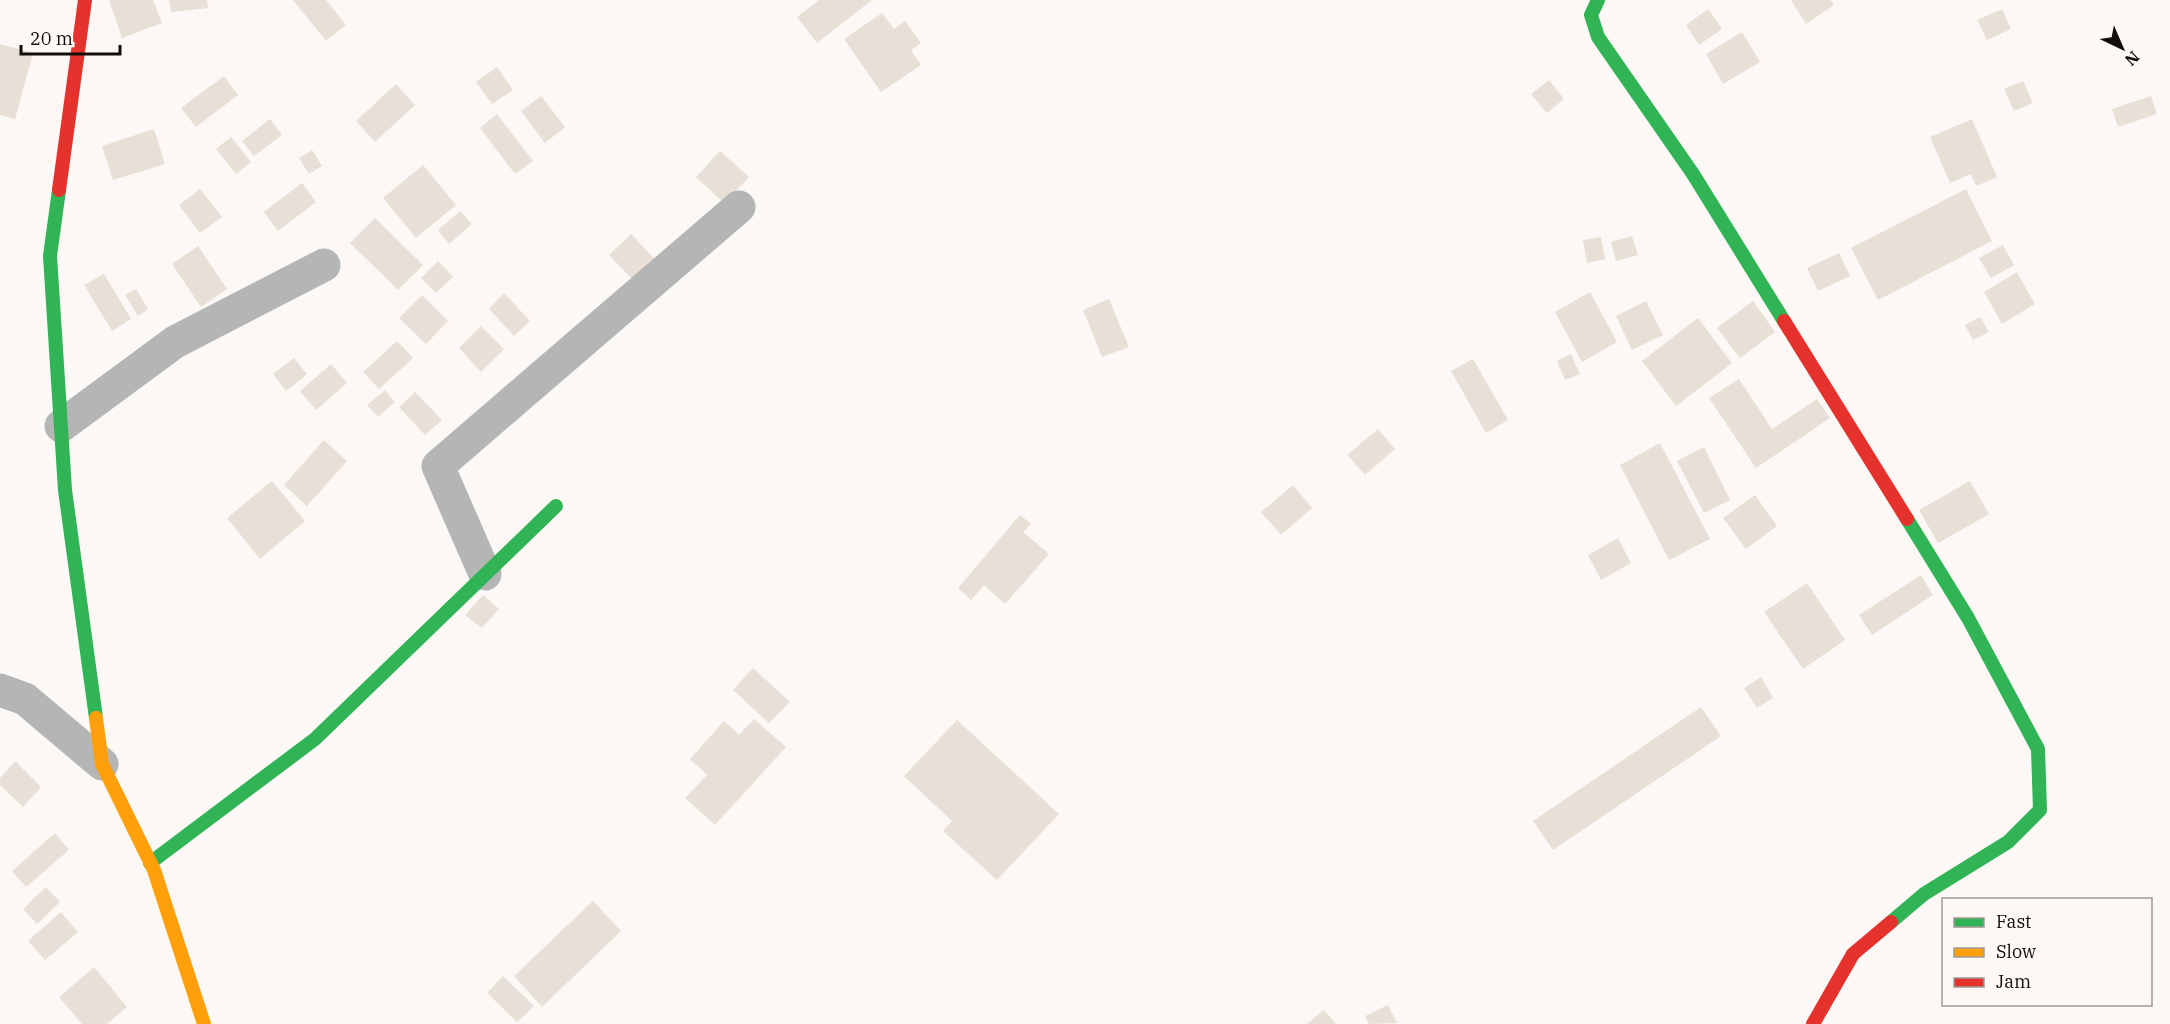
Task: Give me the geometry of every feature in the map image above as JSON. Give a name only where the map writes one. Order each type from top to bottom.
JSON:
[{"type":"street","points":[[86,0],[50,256],[65,490],[102,764],[150,863],[204,1024]]},
{"type":"street","points":[[1598,0],[1591,15],[1598,37],[1693,174],[1877,470],[1968,618],[2038,749],[2040,810],[2008,842],[1924,894],[1853,954],[1812,1024]]},
{"type":"street","points":[[485,574],[438,466],[739,207]]},
{"type":"street","points":[[61,426],[175,342],[324,264]]},
{"type":"street","points":[[150,863],[315,739],[556,506]]},
{"type":"street","points":[[0,690],[25,699],[102,764]]},
{"type":"building","points":[[109,0],[153,0],[162,23],[122,38]]},
{"type":"building","points":[[169,0],[207,0],[208,8],[171,12]]},
{"type":"building","points":[[293,0],[326,0],[346,25],[326,41]]},
{"type":"building","points":[[819,0],[872,0],[817,43],[797,17]]},
{"type":"building","points":[[1791,0],[1831,0],[1834,5],[1806,24]]},
{"type":"building","points":[[1708,9],[1722,29],[1699,45],[1686,25]]},
{"type":"building","points":[[2002,9],[2011,29],[1987,40],[1977,20]]},
{"type":"building","points":[[882,13],[894,29],[905,21],[921,43],[911,50],[921,65],[881,92],[844,39]]},
{"type":"building","points":[[1742,32],[1760,62],[1723,84],[1706,54]]},
{"type":"building","points":[[0,44],[33,53],[15,119],[0,115]]},
{"type":"building","points":[[497,67],[513,90],[492,104],[476,82]]},
{"type":"building","points":[[224,76],[238,95],[196,127],[181,108]]},
{"type":"building","points":[[1549,80],[1564,99],[1547,113],[1531,94]]},
{"type":"building","points":[[2023,81],[2033,103],[2014,111],[2004,89]]},
{"type":"building","points":[[396,84],[415,105],[375,142],[356,121]]},
{"type":"building","points":[[541,96],[565,127],[545,143],[521,111]]},
{"type":"building","points":[[2151,96],[2157,114],[2118,127],[2112,109]]},
{"type":"building","points":[[497,114],[533,161],[515,174],[480,128]]},
{"type":"building","points":[[270,119],[282,135],[254,156],[242,141]]},
{"type":"building","points":[[1972,119],[1997,177],[1976,186],[1971,174],[1950,183],[1930,137]]},
{"type":"building","points":[[154,129],[165,164],[113,180],[102,146]]},
{"type":"building","points":[[231,137],[251,162],[236,174],[216,149]]},
{"type":"building","points":[[312,150],[322,166],[309,174],[299,158]]},
{"type":"building","points":[[720,151],[749,177],[724,203],[696,177]]},
{"type":"building","points":[[423,165],[456,205],[416,238],[383,198]]},
{"type":"building","points":[[302,183],[316,202],[278,231],[264,212]]},
{"type":"building","points":[[200,189],[222,217],[200,233],[179,205]]},
{"type":"building","points":[[1966,189],[1992,241],[1878,300],[1851,248]]},
{"type":"building","points":[[460,211],[472,224],[449,244],[438,230]]},
{"type":"building","points":[[375,218],[423,265],[398,290],[350,243]]},
{"type":"building","points":[[631,234],[655,259],[633,280],[609,255]]},
{"type":"building","points":[[1632,236],[1638,255],[1616,261],[1611,242]]},
{"type":"building","points":[[1601,237],[1605,259],[1587,263],[1583,240]]},
{"type":"building","points":[[2003,245],[2014,265],[1991,278],[1979,258]]},
{"type":"building","points":[[198,246],[227,289],[201,307],[172,264]]},
{"type":"building","points":[[1839,253],[1850,276],[1818,291],[1807,268]]},
{"type":"building","points":[[438,261],[453,277],[436,293],[421,278]]},
{"type":"building","points":[[2017,272],[2035,304],[2002,324],[1984,292]]},
{"type":"building","points":[[104,274],[131,319],[112,331],[84,285]]},
{"type":"building","points":[[136,289],[148,309],[138,316],[125,295]]},
{"type":"building","points":[[1590,292],[1617,342],[1582,362],[1555,312]]},
{"type":"building","points":[[504,293],[530,321],[514,336],[489,309]]},
{"type":"building","points":[[422,295],[448,321],[426,344],[399,318]]},
{"type":"building","points":[[1109,299],[1129,347],[1102,357],[1083,310]]},
{"type":"building","points":[[1646,301],[1663,335],[1632,350],[1616,316]]},
{"type":"building","points":[[1753,301],[1775,332],[1740,358],[1717,328]]},
{"type":"building","points":[[1980,317],[1989,332],[1973,340],[1965,325]]},
{"type":"building","points":[[1698,318],[1732,363],[1676,406],[1642,361]]},
{"type":"building","points":[[481,326],[504,349],[481,372],[459,348]]},
{"type":"building","points":[[397,341],[413,358],[379,389],[363,372]]},
{"type":"building","points":[[1571,354],[1580,374],[1565,380],[1557,361]]},
{"type":"building","points":[[294,358],[307,374],[286,391],[273,374]]},
{"type":"building","points":[[1473,359],[1508,420],[1486,433],[1451,371]]},
{"type":"building","points":[[331,364],[347,383],[316,410],[300,391]]},
{"type":"building","points":[[1739,379],[1772,429],[1817,399],[1830,418],[1756,468],[1709,398]]},
{"type":"building","points":[[385,390],[395,402],[378,417],[367,405]]},
{"type":"building","points":[[415,392],[442,420],[425,435],[399,407]]},
{"type":"building","points":[[1378,429],[1395,449],[1365,475],[1347,455]]},
{"type":"building","points":[[324,440],[347,461],[307,506],[284,485]]},
{"type":"building","points":[[1660,443],[1710,539],[1669,560],[1620,465]]},
{"type":"building","points":[[1704,447],[1730,500],[1704,513],[1677,461]]},
{"type":"building","points":[[272,481],[305,521],[260,559],[227,518]]},
{"type":"building","points":[[1970,481],[1989,514],[1938,543],[1919,510]]},
{"type":"building","points":[[1293,485],[1312,508],[1281,535],[1261,512]]},
{"type":"building","points":[[1755,495],[1777,526],[1746,549],[1723,518]]},
{"type":"building","points":[[1020,515],[1031,524],[1023,532],[1049,554],[1005,604],[984,585],[971,600],[958,588]]},
{"type":"building","points":[[1618,538],[1631,563],[1601,580],[1588,555]]},
{"type":"building","points":[[1921,575],[1933,595],[1872,635],[1859,615]]},
{"type":"building","points":[[1807,583],[1845,640],[1803,669],[1764,612]]},
{"type":"building","points":[[483,595],[499,609],[482,628],[465,615]]},
{"type":"building","points":[[753,668],[790,702],[769,723],[733,690]]},
{"type":"building","points":[[1761,677],[1773,698],[1757,708],[1744,688]]},
{"type":"building","points":[[1701,707],[1721,736],[1553,850],[1533,821]]},
{"type":"building","points":[[754,719],[786,747],[715,825],[685,798],[707,775],[690,759],[724,721],[739,735]]},
{"type":"building","points":[[957,720],[1059,814],[997,880],[943,831],[952,821],[904,776]]},
{"type":"building","points":[[15,761],[41,787],[23,807],[0,785],[0,778]]},
{"type":"building","points":[[55,833],[69,850],[26,887],[12,871]]},
{"type":"building","points":[[46,887],[60,902],[37,924],[23,909]]},
{"type":"building","points":[[593,901],[621,931],[542,1007],[514,976]]},
{"type":"building","points":[[61,912],[78,932],[45,960],[28,941]]},
{"type":"building","points":[[94,967],[127,1007],[107,1024],[82,1024],[59,997]]},
{"type":"building","points":[[503,976],[534,1006],[517,1022],[487,993]]},
{"type":"building","points":[[1388,1005],[1397,1023],[1369,1024],[1365,1016]]},
{"type":"building","points":[[1324,1010],[1336,1024],[1307,1024]]},
{"type":"traffic: fast","points":[[1598,0],[1591,15],[1598,37],[1693,174],[1784,321]]},
{"type":"traffic: fast","points":[[59,190],[50,256],[65,490],[96,718]]},
{"type":"traffic: fast","points":[[150,863],[315,739],[556,506]]},
{"type":"traffic: fast","points":[[1891,922],[1924,894],[2008,842],[2040,810],[2038,749],[1968,618],[1907,519]]},
{"type":"traffic: slow","points":[[96,718],[102,764],[154,870],[204,1024]]},
{"type":"traffic: jam","points":[[59,190],[85,0]]},
{"type":"traffic: jam","points":[[1784,321],[1907,519]]},
{"type":"traffic: jam","points":[[1813,1024],[1853,954],[1891,922]]}]
